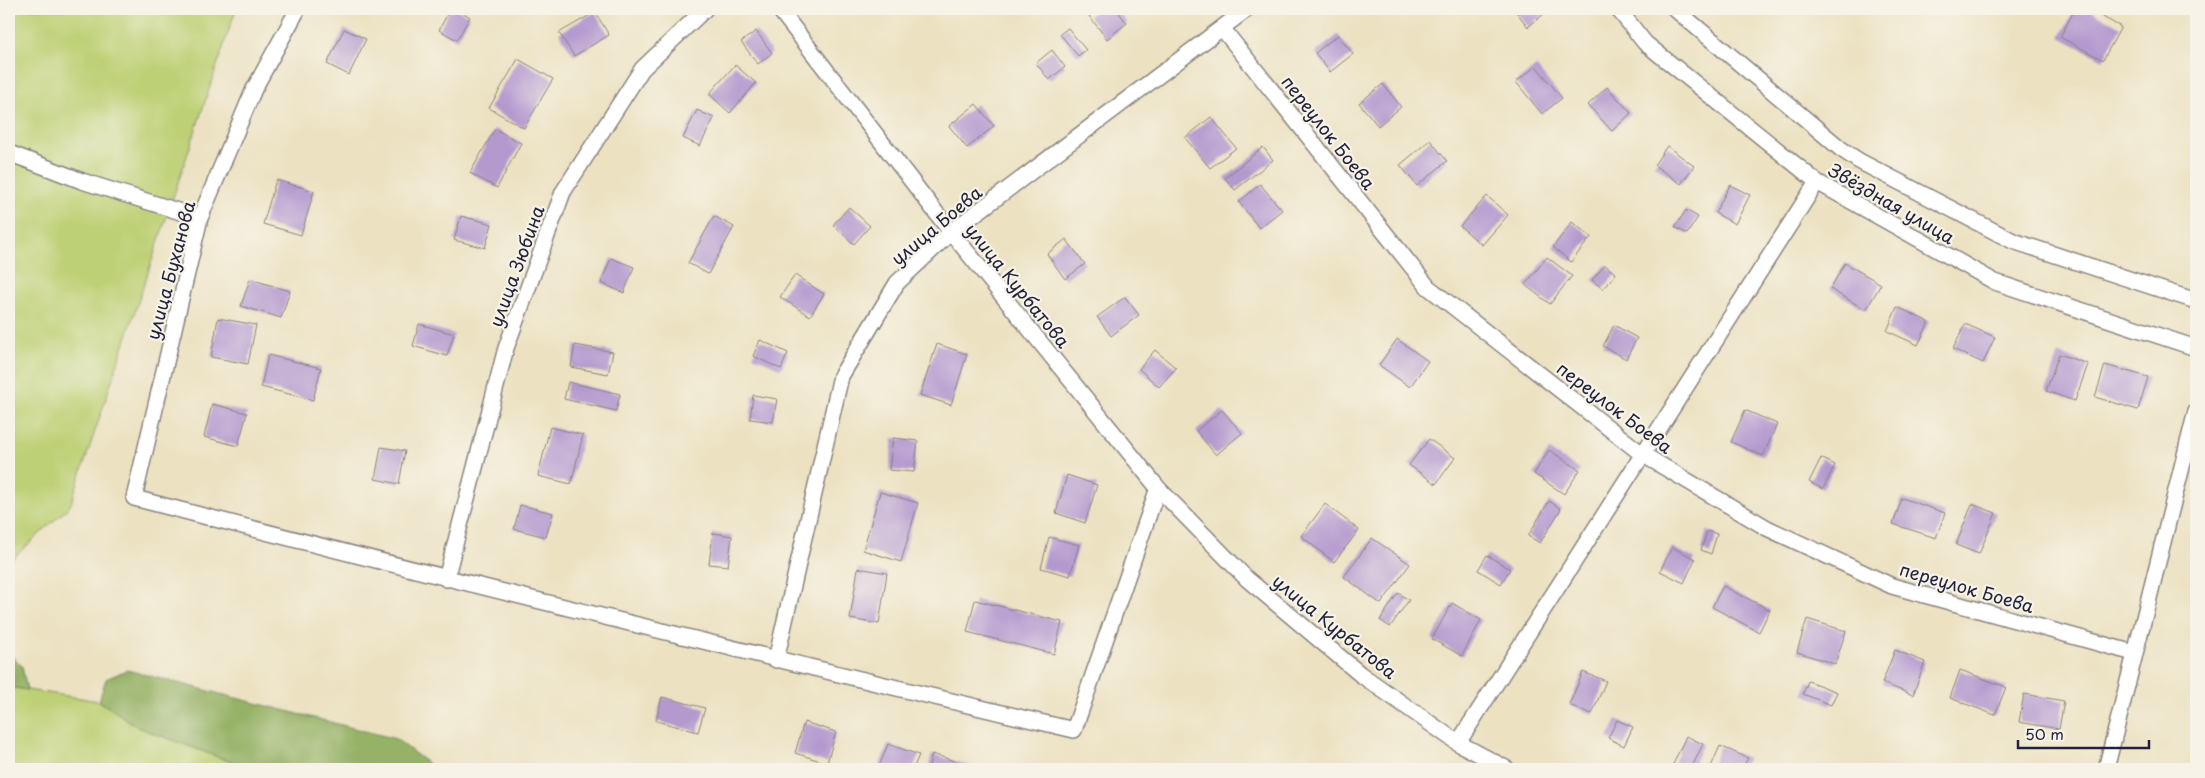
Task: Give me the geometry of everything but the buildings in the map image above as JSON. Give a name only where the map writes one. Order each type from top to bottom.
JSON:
[{"type":"street","name":"улица Буханова","points":[[298,9],[254,89],[200,218],[134,498],[446,579]]},
{"type":"street","name":"улица Зюбина","points":[[446,579],[506,348],[563,192],[642,69],[705,9]]},
{"type":"street","name":"улица Курбатова","points":[[779,9],[951,232],[1158,488],[1247,579],[1360,674],[1458,742],[1507,769]]},
{"type":"street","name":"улица Боева","points":[[776,660],[841,376],[897,283],[951,232],[1247,9]]},
{"type":"street","name":"Звёздная улица","points":[[1618,9],[1645,44],[1817,182],[1995,282],[2196,348]]},
{"type":"street","name":"Звёздная улица","points":[[1675,9],[1841,149],[1859,161],[2013,241],[2196,300]]},
{"type":"street","name":"переулок Боева","points":[[1222,28],[1428,287],[1642,454],[1767,528],[1892,586],[2134,653]]},
{"type":"street","points":[[9,153],[82,181],[200,218]]},
{"type":"street","points":[[1458,742],[1817,182]]},
{"type":"street","points":[[2106,769],[2196,411]]},
{"type":"street","points":[[446,579],[776,660],[1074,730],[1158,488]]},
{"type":"green space","points":[[9,9],[236,9],[70,506],[9,562]]},
{"type":"green space","points":[[9,654],[22,666],[27,690],[9,687]]},
{"type":"green space","points":[[127,670],[396,739],[435,769],[300,769],[237,764],[140,728],[99,701],[106,679]]},
{"type":"green space","points":[[9,687],[99,701],[140,728],[237,764],[300,769],[9,769]]}]
